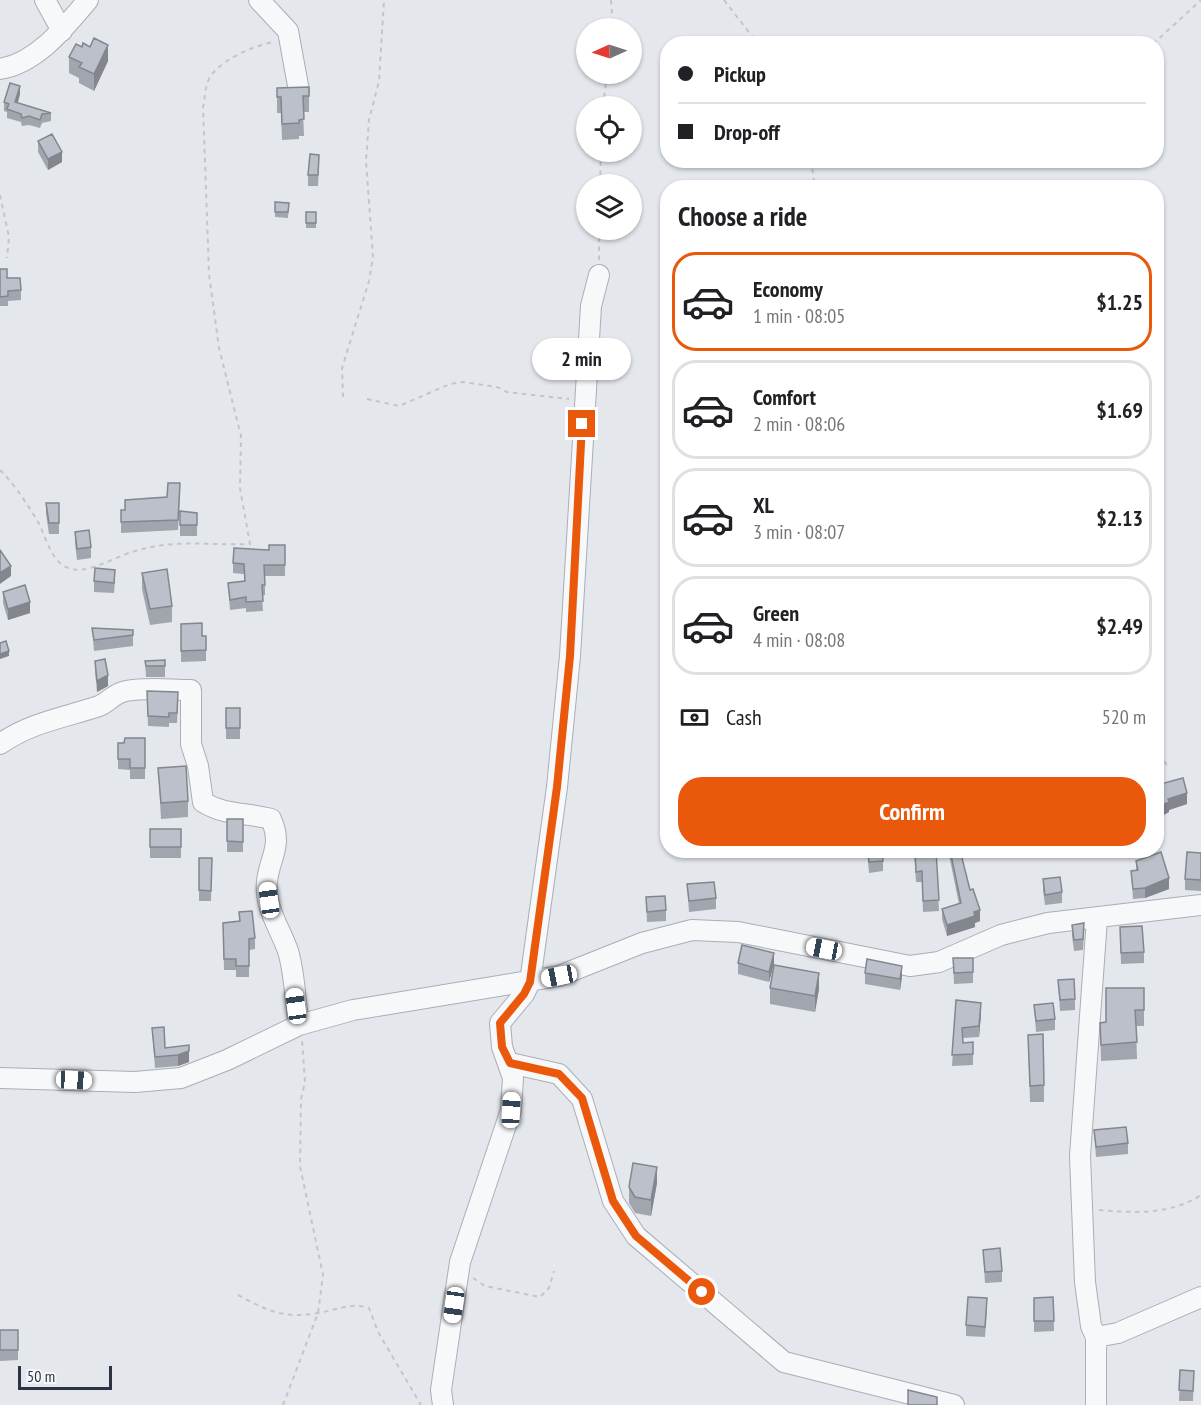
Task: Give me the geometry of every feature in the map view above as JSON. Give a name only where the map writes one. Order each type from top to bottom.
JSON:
[{"type":"street","points":[[45,0],[62,31]]},
{"type":"street","points":[[0,69],[26,61],[62,31],[88,0]]},
{"type":"street","points":[[259,0],[288,31],[299,91]]},
{"type":"street","points":[[443,1405],[441,1390],[460,1262],[511,1110],[513,1078],[510,1063],[502,1047],[500,1023],[524,994],[530,982],[557,787],[570,656],[591,306],[599,275]]},
{"type":"street","points":[[0,744],[19,731],[71,712],[101,705],[111,695],[128,691],[191,690],[191,744],[198,766],[203,802],[217,811],[240,816],[249,813],[271,819],[276,831],[276,852],[267,882],[272,918],[288,952],[299,1025]]},
{"type":"street","points":[[0,1078],[135,1082],[181,1078],[227,1060],[299,1025],[353,1010],[559,976],[642,943],[692,930],[738,932],[910,966],[939,962],[1001,935],[1048,923],[1097,919],[1201,904]]},
{"type":"street","points":[[1096,1405],[1096,1337],[1091,1326],[1085,1281],[1084,1209],[1080,1156],[1097,919]]},
{"type":"street","points":[[510,1063],[559,1074],[582,1098],[613,1201],[636,1236],[784,1362],[954,1405]]},
{"type":"street","points":[[1096,1337],[1118,1333],[1201,1297]]},
{"type":"path","points":[[343,397],[342,368],[369,281],[373,257],[366,161],[369,120],[379,81],[384,0]]},
{"type":"path","points":[[611,0],[612,18]]},
{"type":"path","points":[[724,0],[752,36]]},
{"type":"path","points":[[1162,36],[1201,0]]},
{"type":"path","points":[[0,470],[38,523],[57,560],[66,568],[76,570],[93,568],[116,557],[159,543],[250,544],[240,488],[241,436],[219,348],[209,273],[203,107],[207,81],[222,66],[251,49],[290,38]]},
{"type":"path","points":[[0,195],[9,237],[7,258]]},
{"type":"path","points":[[599,240],[599,275]]},
{"type":"path","points":[[367,399],[399,406],[450,384],[463,382],[497,387],[507,392],[584,401]]},
{"type":"path","points":[[1164,760],[1168,768]]},
{"type":"path","points":[[283,1405],[318,1313],[323,1275],[300,1167],[301,1099],[304,1082],[303,1045],[299,1025]]},
{"type":"path","points":[[1084,1209],[1137,1213],[1181,1207],[1201,1195]]},
{"type":"path","points":[[460,1262],[473,1278],[485,1286],[540,1297],[549,1288],[554,1271]]},
{"type":"path","points":[[238,1295],[267,1311],[291,1316],[318,1313],[357,1304],[369,1308],[378,1332],[421,1405]]},
{"type":"building","points":[[94,38],[108,45],[94,74],[79,67],[82,63],[69,57],[76,44],[82,47],[83,43],[90,47]]},
{"type":"building","points":[[10,83],[20,86],[15,102],[51,113],[42,114],[40,120],[29,116],[22,118],[21,114],[7,109],[9,104],[4,102]]},
{"type":"building","points":[[309,87],[309,96],[303,96],[304,119],[299,120],[299,123],[282,124],[281,97],[277,97],[277,88]]},
{"type":"building","points":[[52,134],[62,152],[48,159],[38,141]]},
{"type":"building","points":[[310,154],[319,155],[318,175],[308,175]]},
{"type":"building","points":[[275,202],[289,203],[288,212],[275,212]]},
{"type":"building","points":[[306,212],[316,212],[316,223],[306,223]]},
{"type":"building","points":[[0,269],[7,269],[7,278],[20,278],[21,290],[8,291],[8,296],[0,297]]},
{"type":"building","points":[[168,483],[180,483],[178,520],[121,522],[121,510],[125,510],[125,500],[167,497]]},
{"type":"building","points":[[46,503],[59,503],[59,523],[49,523]]},
{"type":"building","points":[[180,511],[197,513],[197,525],[180,525]]},
{"type":"building","points":[[89,530],[91,547],[77,549],[75,532]]},
{"type":"building","points":[[269,545],[285,545],[285,565],[264,565],[263,601],[246,602],[246,597],[230,600],[228,583],[245,581],[244,564],[233,563],[234,548],[269,550]]},
{"type":"building","points":[[0,550],[11,566],[0,573]]},
{"type":"building","points":[[95,568],[115,570],[114,583],[94,581]]},
{"type":"building","points":[[167,569],[172,606],[150,609],[142,573]]},
{"type":"building","points":[[25,585],[30,602],[8,609],[3,592]]},
{"type":"building","points":[[202,623],[202,636],[206,636],[206,650],[181,651],[181,624]]},
{"type":"building","points":[[92,628],[133,630],[133,635],[94,640]]},
{"type":"building","points":[[6,641],[9,651],[0,654],[0,643]]},
{"type":"building","points":[[105,659],[108,675],[97,681],[95,661]]},
{"type":"building","points":[[165,660],[165,666],[146,666],[145,661]]},
{"type":"building","points":[[147,691],[178,692],[177,713],[169,713],[169,717],[148,716]]},
{"type":"building","points":[[226,708],[240,708],[240,728],[226,728]]},
{"type":"building","points":[[125,738],[145,738],[145,768],[130,768],[130,759],[118,759],[118,743],[124,743]]},
{"type":"building","points":[[186,766],[188,801],[161,803],[158,768]]},
{"type":"building","points":[[1183,778],[1187,793],[1168,799],[1169,802],[1164,804],[1164,783]]},
{"type":"building","points":[[227,819],[243,819],[243,842],[227,841]]},
{"type":"building","points":[[150,829],[181,829],[181,847],[150,847]]},
{"type":"building","points":[[1187,852],[1201,853],[1201,880],[1185,879]]},
{"type":"building","points":[[199,858],[212,858],[211,891],[199,890]]},
{"type":"building","points":[[869,858],[883,858],[883,861],[869,862]]},
{"type":"building","points":[[915,858],[936,858],[939,900],[923,901],[922,871],[916,872]]},
{"type":"building","points":[[952,858],[962,858],[970,890],[973,889],[980,910],[974,912],[975,916],[947,925],[942,909],[961,903]]},
{"type":"building","points":[[1144,858],[1163,858],[1169,878],[1145,888],[1133,889],[1131,871],[1138,870],[1136,861]]},
{"type":"building","points":[[1060,877],[1062,892],[1045,895],[1043,879]]},
{"type":"building","points":[[714,882],[716,898],[689,901],[687,884]]},
{"type":"building","points":[[665,896],[666,910],[647,912],[646,897]]},
{"type":"building","points":[[252,911],[255,938],[249,939],[249,966],[236,966],[236,959],[224,959],[223,923],[240,921],[239,912]]},
{"type":"building","points":[[1084,923],[1083,939],[1074,940],[1072,925]]},
{"type":"building","points":[[1142,926],[1144,952],[1121,953],[1120,927]]},
{"type":"building","points":[[742,945],[774,953],[769,972],[738,963]]},
{"type":"building","points":[[953,958],[973,958],[973,972],[954,973]]},
{"type":"building","points":[[867,959],[902,966],[900,979],[865,973]]},
{"type":"building","points":[[774,965],[819,973],[815,996],[770,988]]},
{"type":"building","points":[[1074,979],[1075,999],[1060,1000],[1058,980]]},
{"type":"building","points":[[1106,988],[1144,988],[1144,1010],[1135,1010],[1137,1042],[1101,1045],[1100,1023],[1106,1022]]},
{"type":"building","points":[[956,1000],[981,1003],[979,1026],[962,1028],[963,1043],[973,1042],[973,1054],[952,1055]]},
{"type":"building","points":[[1053,1003],[1055,1019],[1036,1021],[1034,1005]]},
{"type":"building","points":[[164,1027],[165,1048],[189,1045],[189,1051],[178,1055],[155,1057],[152,1028]]},
{"type":"building","points":[[1043,1034],[1044,1085],[1030,1086],[1028,1035]]},
{"type":"building","points":[[1126,1127],[1128,1143],[1096,1147],[1094,1130]]},
{"type":"building","points":[[633,1163],[657,1167],[651,1200],[635,1197],[629,1187]]},
{"type":"building","points":[[1000,1248],[1002,1271],[985,1272],[983,1250]]},
{"type":"building","points":[[968,1297],[987,1298],[985,1327],[966,1325]]},
{"type":"building","points":[[1053,1297],[1054,1321],[1034,1321],[1034,1298]]},
{"type":"building","points":[[0,1330],[18,1330],[18,1350],[0,1350]]},
{"type":"building","points":[[1180,1370],[1194,1371],[1193,1391],[1179,1390]]},
{"type":"building","points":[[908,1390],[937,1397],[937,1405],[908,1405]]},
{"type":"route","points":[[582,424],[570,656],[557,787],[530,982],[524,994],[500,1023],[502,1047],[510,1063],[540,1072],[559,1074],[582,1098],[613,1201],[636,1236],[702,1292]]}]
